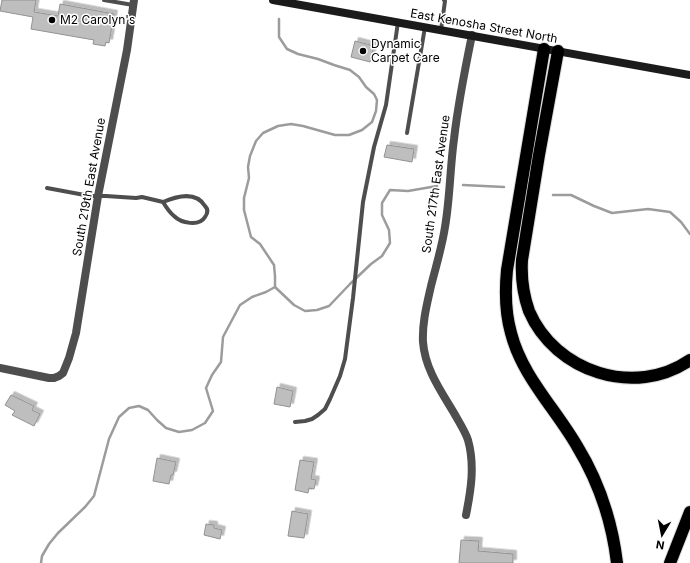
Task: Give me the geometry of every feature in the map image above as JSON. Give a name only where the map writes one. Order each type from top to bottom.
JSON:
[{"type":"highway","points":[[544,49],[507,270],[505,288],[507,316],[515,346],[522,361],[531,377],[577,445],[595,481],[612,530],[617,563]]},
{"type":"highway","points":[[558,51],[522,260],[521,273],[524,294],[530,311],[539,329],[560,352],[576,363],[592,371],[623,378],[637,378],[654,376],[676,368],[690,360]]},
{"type":"highway","points":[[670,563],[690,512]]},
{"type":"main road","name":"East Kenosha Street North","points":[[273,0],[690,75]]},
{"type":"street","name":"South 219th East Avenue","points":[[0,368],[49,378],[59,376],[66,367],[76,333],[98,196],[127,50],[134,3]]},
{"type":"street","name":"South 217th East Avenue","points":[[466,515],[472,477],[472,464],[468,440],[428,366],[424,348],[423,331],[426,306],[441,249],[445,225],[458,109],[472,35]]},
{"type":"lane","points":[[104,0],[134,3]]},
{"type":"lane","points":[[441,30],[444,0]]},
{"type":"lane","points":[[295,422],[312,419],[324,409],[340,376],[345,359],[363,202],[374,147],[386,105],[398,22]]},
{"type":"lane","points":[[407,132],[426,27]]},
{"type":"lane","points":[[47,188],[90,196],[142,197],[163,202],[174,197],[186,196],[197,198],[207,208],[207,212],[204,219],[195,223],[182,221],[175,218],[163,202]]},
{"type":"building","points":[[2,0],[36,0],[34,12],[58,16],[60,4],[114,14],[109,43],[106,42],[105,46],[93,44],[94,40],[31,29],[33,17],[0,11]]},
{"type":"building","name":"Dynamic Carpet Care","points":[[355,41],[374,46],[370,62],[351,57]]},
{"type":"building","points":[[387,145],[414,149],[412,162],[384,157]]},
{"type":"building","points":[[277,387],[293,391],[290,407],[274,404]]},
{"type":"building","points":[[11,395],[34,406],[32,410],[40,414],[34,426],[12,415],[15,411],[5,405]]},
{"type":"building","points":[[157,458],[176,462],[169,484],[153,481]]},
{"type":"building","points":[[300,460],[314,462],[311,479],[316,480],[314,489],[309,488],[308,493],[295,490]]},
{"type":"building","points":[[292,511],[308,514],[304,538],[288,536]]},
{"type":"building","points":[[206,524],[214,525],[214,528],[222,530],[220,539],[204,535]]},
{"type":"building","points":[[461,540],[479,541],[478,551],[513,554],[513,563],[459,563]]},
{"type":"waterway","points":[[279,19],[279,37],[287,49],[298,54],[350,70],[359,77],[366,87],[374,94],[377,100],[376,111],[372,122],[362,130],[349,135],[335,135],[291,124],[278,126],[263,133],[256,141],[250,156],[248,167],[249,178],[244,198],[244,210],[251,237],[260,244],[274,265],[275,287],[294,305],[305,311],[317,310],[329,306],[371,264],[382,256],[390,243],[389,230],[382,215],[382,203],[390,190],[408,191],[437,186]]},
{"type":"waterway","points":[[463,185],[504,187]]},
{"type":"waterway","points":[[553,195],[571,195],[612,213],[648,209],[670,212],[681,222],[690,234]]},
{"type":"waterway","points":[[41,563],[42,556],[49,544],[94,496],[109,439],[119,417],[129,408],[139,406],[148,410],[166,428],[179,432],[192,430],[205,423],[213,411],[206,388],[212,375],[221,362],[223,337],[240,305],[252,297],[275,287]]},
{"type":"place","name":"M2 Carolyn's","points":[[52,20]]},
{"type":"place","name":"Dynamic Carpet Care","points":[[363,51]]}]
